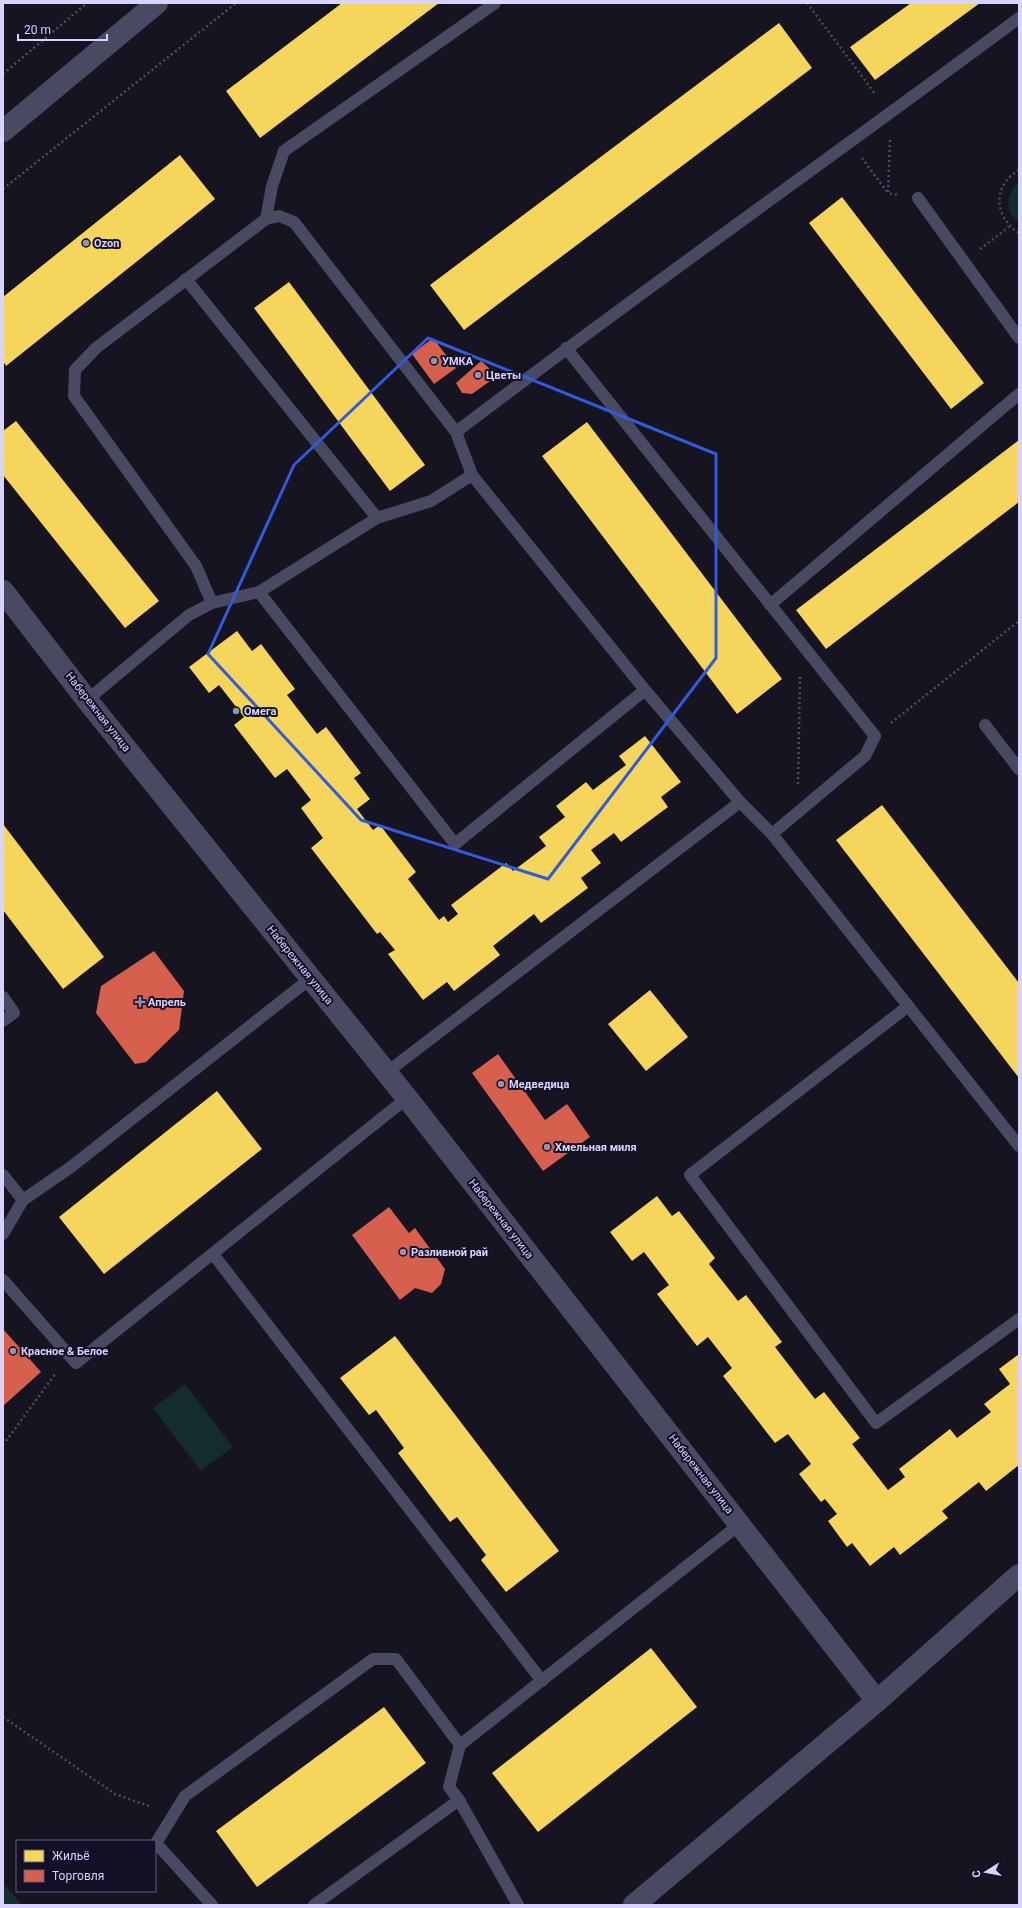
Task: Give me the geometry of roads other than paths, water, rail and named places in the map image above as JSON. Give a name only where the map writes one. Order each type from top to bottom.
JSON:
[{"type":"street","points":[[3,131],[157,3]]},
{"type":"street","name":"Набережная улица","points":[[6,600],[407,1098],[877,1701]]},
{"type":"street","points":[[634,1905],[877,1701],[1019,1575]]},
{"type":"lane","points":[[266,218],[272,186],[284,151],[496,3]]},
{"type":"lane","points":[[456,432],[566,348],[851,142],[1019,18]]},
{"type":"lane","points":[[918,198],[1019,338]]},
{"type":"lane","points":[[212,603],[196,566],[74,396],[75,370],[96,348],[266,218],[279,216],[294,222],[456,432],[472,475],[646,690],[740,802],[772,834],[907,1007],[1019,1146]]},
{"type":"lane","points":[[186,279],[376,518]]},
{"type":"lane","points":[[566,348],[875,736],[866,756],[772,834]]},
{"type":"lane","points":[[770,605],[1019,394]]},
{"type":"lane","points":[[88,700],[188,615],[212,603],[259,592],[376,518],[432,501],[472,475]]},
{"type":"lane","points":[[259,592],[455,844],[646,690]]},
{"type":"lane","points":[[985,725],[1019,769]]},
{"type":"lane","points":[[386,1073],[740,802]]},
{"type":"lane","points":[[3,1234],[23,1200],[71,1167],[311,978]]},
{"type":"lane","points":[[3,997],[14,1013],[3,1021]]},
{"type":"lane","points":[[907,1007],[690,1175],[876,1423],[1019,1319]]},
{"type":"lane","points":[[3,1280],[76,1363],[407,1098]]},
{"type":"lane","points":[[3,1175],[23,1200]]},
{"type":"lane","points":[[213,1254],[542,1680]]},
{"type":"lane","points":[[518,1905],[459,1800],[449,1787],[460,1745],[740,1524]]},
{"type":"lane","points":[[212,1905],[156,1844],[185,1796],[373,1659],[396,1659],[460,1745]]},
{"type":"lane","points":[[314,1905],[459,1800]]},
{"type":"place","name":"Ozon","points":[[86,243]]},
{"type":"place","name":"УМКА","points":[[434,361]]},
{"type":"place","name":"Цветы","points":[[478,375]]},
{"type":"place","name":"Омега","points":[[236,711]]},
{"type":"place","name":"Апрель","points":[[140,1002]]},
{"type":"place","name":"Медведица","points":[[501,1084]]},
{"type":"place","name":"Хмельная миля","points":[[547,1147]]},
{"type":"place","name":"Разливной рай","points":[[403,1252]]},
{"type":"place","name":"Красное & Белое","points":[[13,1351]]}]
